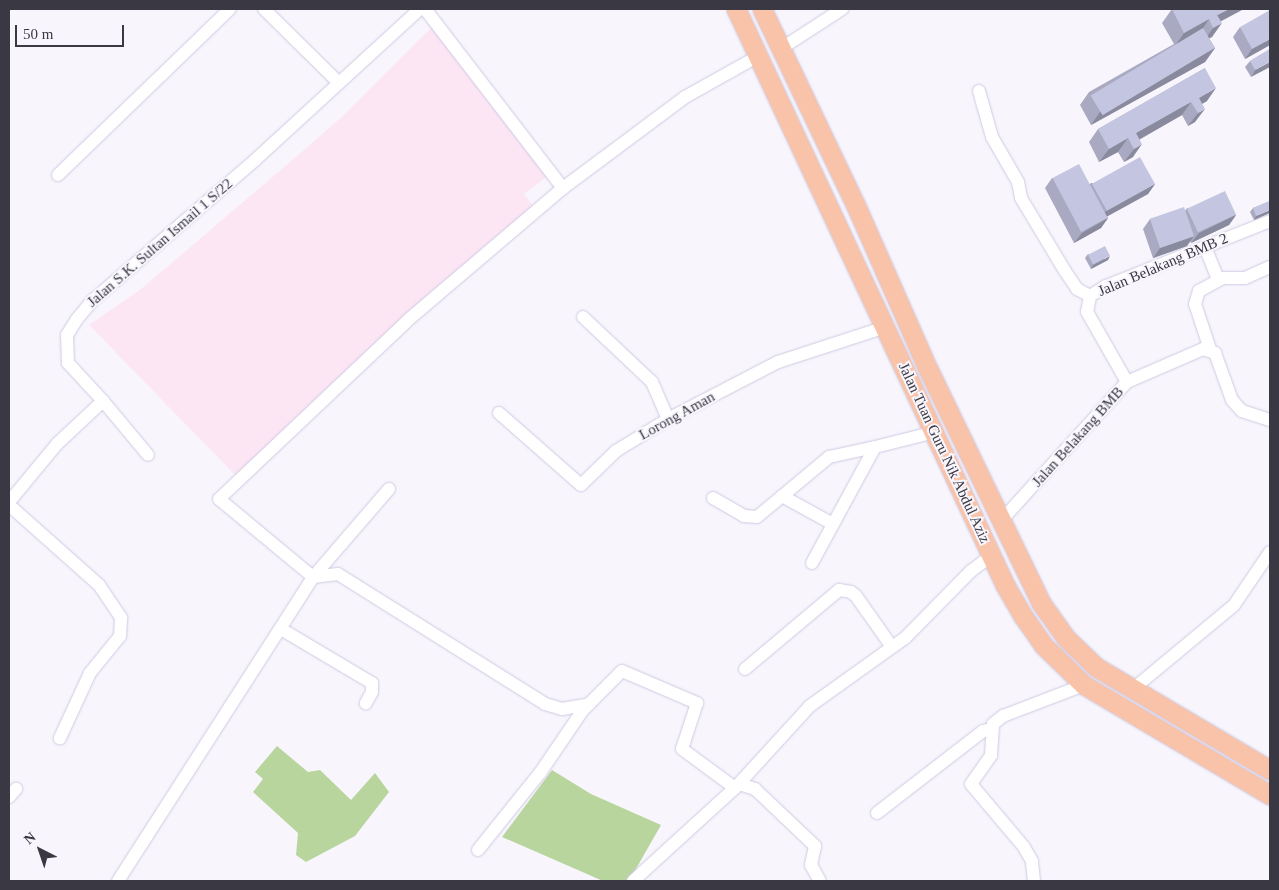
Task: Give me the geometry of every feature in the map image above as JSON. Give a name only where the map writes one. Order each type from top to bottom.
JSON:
[{"type":"main road","name":"Jalan Tuan Guru Nik Abdul Aziz","points":[[736,9],[760,55],[1005,585],[1042,645],[1084,685],[1270,795]]},
{"type":"main road","name":"Jalan Tuan Guru Nik Abdul Aziz","points":[[762,9],[856,206],[1000,522],[1041,603],[1066,638],[1096,666],[1270,770]]},
{"type":"main road","points":[[836,218],[847,220],[856,206]]},
{"type":"street","points":[[58,176],[230,9]]},
{"type":"street","points":[[264,9],[338,82]]},
{"type":"street","name":"Jalan S.K. Sultan Ismail 1 S/22","points":[[148,455],[68,363],[67,335],[77,318],[93,300],[255,160],[338,82],[420,9]]},
{"type":"street","points":[[424,9],[563,188]]},
{"type":"street","points":[[782,48],[842,9]]},
{"type":"street","points":[[589,704],[566,709],[546,704],[338,574],[313,577],[219,499],[408,320],[563,188],[685,97],[760,55]]},
{"type":"street","points":[[979,91],[992,137],[1018,182],[1021,198],[1077,289],[1090,296]]},
{"type":"street","name":"Jalan Belakang BMB 2","points":[[1127,382],[1087,312],[1090,296],[1106,286],[1270,221]]},
{"type":"street","points":[[1205,247],[1218,280]]},
{"type":"street","points":[[1270,266],[1245,278],[1218,280],[1199,291],[1195,301],[1210,349],[1215,354],[1232,400],[1242,411],[1270,420]]},
{"type":"street","points":[[583,317],[652,382],[668,419]]},
{"type":"street","name":"Lorong Aman","points":[[499,413],[580,485],[616,450],[668,419],[778,362],[886,327]]},
{"type":"street","name":"Jalan Belakang BMB","points":[[1000,522],[1127,382],[1203,349],[1210,349]]},
{"type":"street","points":[[60,738],[90,673],[120,636],[121,618],[99,585],[9,504],[57,444],[103,401]]},
{"type":"street","points":[[713,498],[753,518],[830,457],[935,432]]},
{"type":"street","points":[[812,563],[875,447]]},
{"type":"street","points":[[118,881],[313,577],[389,488]]},
{"type":"street","points":[[782,496],[833,524]]},
{"type":"street","points":[[1133,689],[1234,605],[1270,552]]},
{"type":"street","points":[[633,881],[737,786],[810,706],[905,638],[971,571],[992,556]]},
{"type":"street","points":[[745,669],[839,590],[856,596],[892,647]]},
{"type":"street","points":[[281,629],[372,683],[372,692],[366,703]]},
{"type":"street","points":[[478,850],[540,773],[589,704],[622,671],[697,703],[682,748],[737,786],[755,789],[815,846],[812,865],[820,881]]},
{"type":"street","points":[[877,814],[983,731],[991,729],[1003,716],[1084,685]]},
{"type":"street","points":[[991,729],[991,755],[972,784],[1024,847],[1032,861],[1034,881]]},
{"type":"shaded area","points":[[432,27],[549,175],[524,194],[533,206],[481,249],[311,403],[237,477],[89,325],[141,289],[303,151],[346,113]]},
{"type":"green space","points":[[277,746],[308,772],[320,770],[351,800],[375,773],[389,792],[355,836],[306,862],[296,855],[298,833],[253,792],[263,779],[255,772]]},
{"type":"green space","points":[[552,770],[591,794],[661,825],[629,881],[603,881],[502,837]]},
{"type":"building","points":[[1172,9],[1229,9],[1217,15],[1222,23],[1213,28],[1209,19],[1184,33]]},
{"type":"building","points":[[1270,10],[1270,39],[1252,49],[1240,27]]},
{"type":"building","points":[[1203,28],[1215,48],[1103,115],[1091,95]]},
{"type":"building","points":[[1270,49],[1270,62],[1255,70],[1250,61]]},
{"type":"building","points":[[1205,68],[1216,88],[1199,98],[1205,109],[1198,113],[1191,102],[1136,133],[1142,144],[1134,149],[1128,138],[1109,149],[1098,129]]},
{"type":"building","points":[[1140,157],[1155,184],[1107,211],[1092,184]]},
{"type":"building","points":[[1079,164],[1108,218],[1081,232],[1053,178]]},
{"type":"building","points":[[1225,191],[1236,215],[1198,232],[1187,209]]},
{"type":"building","points":[[1270,201],[1270,210],[1256,216],[1253,208]]},
{"type":"building","points":[[1184,207],[1194,236],[1160,248],[1150,219]]},
{"type":"building","points":[[1105,246],[1110,256],[1093,264],[1088,255]]}]
